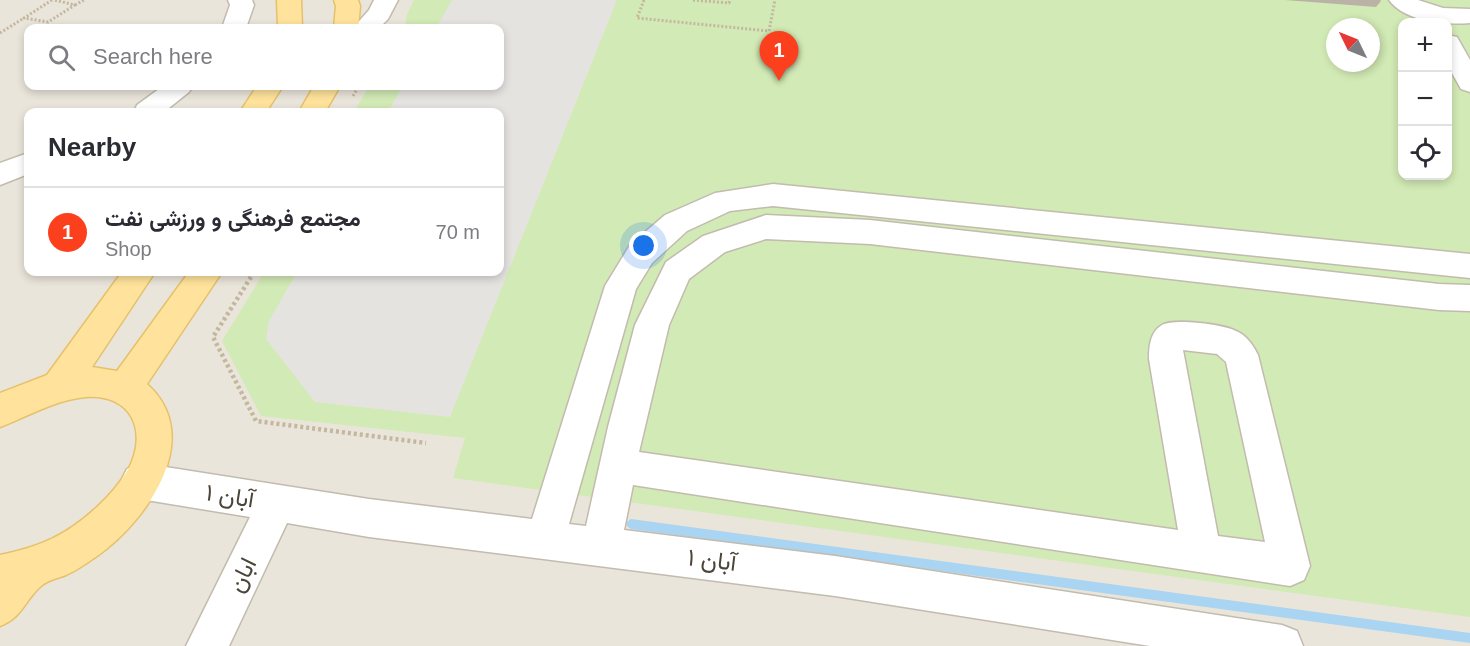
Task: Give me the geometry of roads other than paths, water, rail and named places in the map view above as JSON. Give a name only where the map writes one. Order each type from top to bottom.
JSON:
[{"type":"main road","points":[[289,0],[290,24]]},
{"type":"main road","points":[[346,0],[348,6],[346,24]]},
{"type":"main road","points":[[256,108],[267,90]]},
{"type":"main road","points":[[314,108],[325,90]]},
{"type":"main road","points":[[60,385],[137,276]]},
{"type":"main road","points":[[125,388],[203,276]]},
{"type":"main road","points":[[0,411],[23,398],[60,385],[96,381],[125,388],[145,404],[155,428],[152,459],[135,492],[106,525],[68,553],[15,572],[0,606]]},
{"type":"street","points":[[235,24],[242,5],[240,0]]},
{"type":"street","points":[[369,24],[379,14],[386,0]]},
{"type":"street","points":[[1419,11],[1440,15],[1470,16]]},
{"type":"street","points":[[1452,50],[1470,83]]},
{"type":"street","points":[[152,108],[175,90]]},
{"type":"street","points":[[0,175],[24,166]]},
{"type":"street","points":[[545,539],[621,286],[641,254],[676,223],[725,201],[773,195],[871,219],[1225,274],[1439,297],[1470,298]]},
{"type":"street","points":[[601,546],[651,325],[677,270],[714,244],[766,227],[871,219],[1216,241],[1470,266]]},
{"type":"street","points":[[1216,241],[1225,274]]},
{"type":"street","points":[[611,319],[651,325]]},
{"type":"street","points":[[618,466],[1202,553],[1290,566],[1241,356],[1226,341],[1173,335],[1166,344],[1166,359],[1202,553]]},
{"type":"street","name":"آبان ۱","points":[[140,481],[369,518],[835,576],[1282,646]]},
{"type":"street","name":"ابان","points":[[207,646],[277,503]]},
{"type":"waterway","points":[[631,524],[1470,638]]},
{"type":"place","name":"مجتمع فرهنگى و ورزشى نفت","points":[[779,81]]}]
